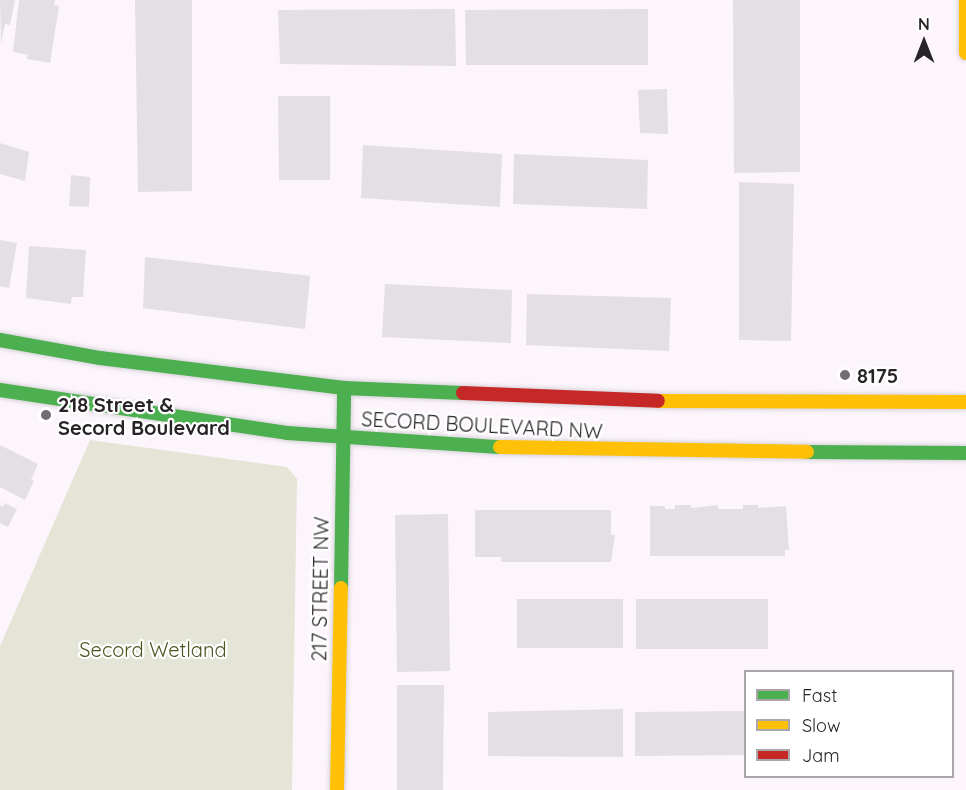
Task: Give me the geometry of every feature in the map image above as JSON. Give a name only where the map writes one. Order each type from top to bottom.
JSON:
[{"type":"street","points":[[966,0],[966,53]]},
{"type":"street","name":"SECORD BOULEVARD NW","points":[[0,340],[100,358],[344,388],[649,401],[966,402]]},
{"type":"street","name":"217 STREET NW","points":[[337,790],[344,388]]},
{"type":"street","name":"SECORD BOULEVARD NW","points":[[0,390],[287,433],[342,438],[543,450],[966,453]]},
{"type":"green space","name":"Secord Wetland","points":[[90,440],[287,467],[297,479],[292,790],[0,790],[0,646]]},
{"type":"building","points":[[0,0],[15,0],[10,25],[5,24],[1,44]]},
{"type":"building","points":[[19,0],[55,0],[54,5],[59,6],[50,63],[27,59],[28,55],[13,52]]},
{"type":"building","points":[[135,0],[192,0],[192,191],[138,192]]},
{"type":"building","points":[[733,0],[800,0],[800,172],[734,173]]},
{"type":"building","points":[[455,9],[456,66],[280,64],[278,10]]},
{"type":"building","points":[[648,9],[648,65],[466,65],[465,10]]},
{"type":"building","points":[[667,89],[668,134],[640,133],[638,90]]},
{"type":"building","points":[[278,96],[330,96],[330,180],[279,180]]},
{"type":"building","points":[[0,143],[29,152],[25,181],[0,174]]},
{"type":"building","points":[[363,145],[502,154],[500,207],[361,198]]},
{"type":"building","points":[[514,154],[648,160],[647,209],[513,204]]},
{"type":"building","points":[[71,175],[90,177],[89,207],[69,206]]},
{"type":"building","points":[[739,182],[794,184],[791,341],[739,340]]},
{"type":"building","points":[[0,240],[17,243],[9,288],[0,286]]},
{"type":"building","points":[[29,246],[86,250],[83,297],[72,297],[71,304],[26,298]]},
{"type":"building","points":[[145,257],[310,276],[305,329],[143,308]]},
{"type":"building","points":[[385,284],[512,290],[511,343],[382,337]]},
{"type":"building","points":[[527,294],[671,298],[669,351],[526,345]]},
{"type":"building","points":[[0,445],[38,464],[31,480],[34,481],[25,500],[0,487]]},
{"type":"building","points":[[5,503],[17,509],[8,527],[0,523],[0,505],[2,507]]},
{"type":"building","points":[[675,505],[691,505],[691,508],[718,505],[718,509],[743,509],[743,505],[758,505],[758,508],[786,506],[789,550],[785,550],[785,556],[650,556],[650,506],[675,509]]},
{"type":"building","points":[[475,510],[611,510],[611,535],[615,535],[611,562],[501,562],[501,557],[475,557]]},
{"type":"building","points":[[448,514],[450,671],[397,672],[395,515]]},
{"type":"building","points":[[517,599],[623,599],[623,648],[517,648]]},
{"type":"building","points":[[636,599],[768,599],[768,649],[636,649]]},
{"type":"building","points":[[397,685],[444,685],[443,790],[397,790]]},
{"type":"building","points":[[623,709],[623,757],[488,756],[488,712]]},
{"type":"building","points":[[744,711],[744,755],[635,756],[635,712]]},
{"type":"traffic: fast","points":[[0,340],[100,358],[344,388],[463,393]]},
{"type":"traffic: fast","points":[[341,588],[344,388]]},
{"type":"traffic: fast","points":[[0,390],[287,433],[500,447]]},
{"type":"traffic: fast","points":[[807,452],[966,453]]},
{"type":"traffic: slow","points":[[966,0],[966,53]]},
{"type":"traffic: slow","points":[[658,401],[966,402]]},
{"type":"traffic: slow","points":[[500,447],[807,452]]},
{"type":"traffic: slow","points":[[337,790],[341,588]]},
{"type":"traffic: jam","points":[[463,393],[658,401]]},
{"type":"place","name":"8175","points":[[845,375]]},
{"type":"place","name":"218 Street & Secord Boulevard","points":[[46,415]]}]
